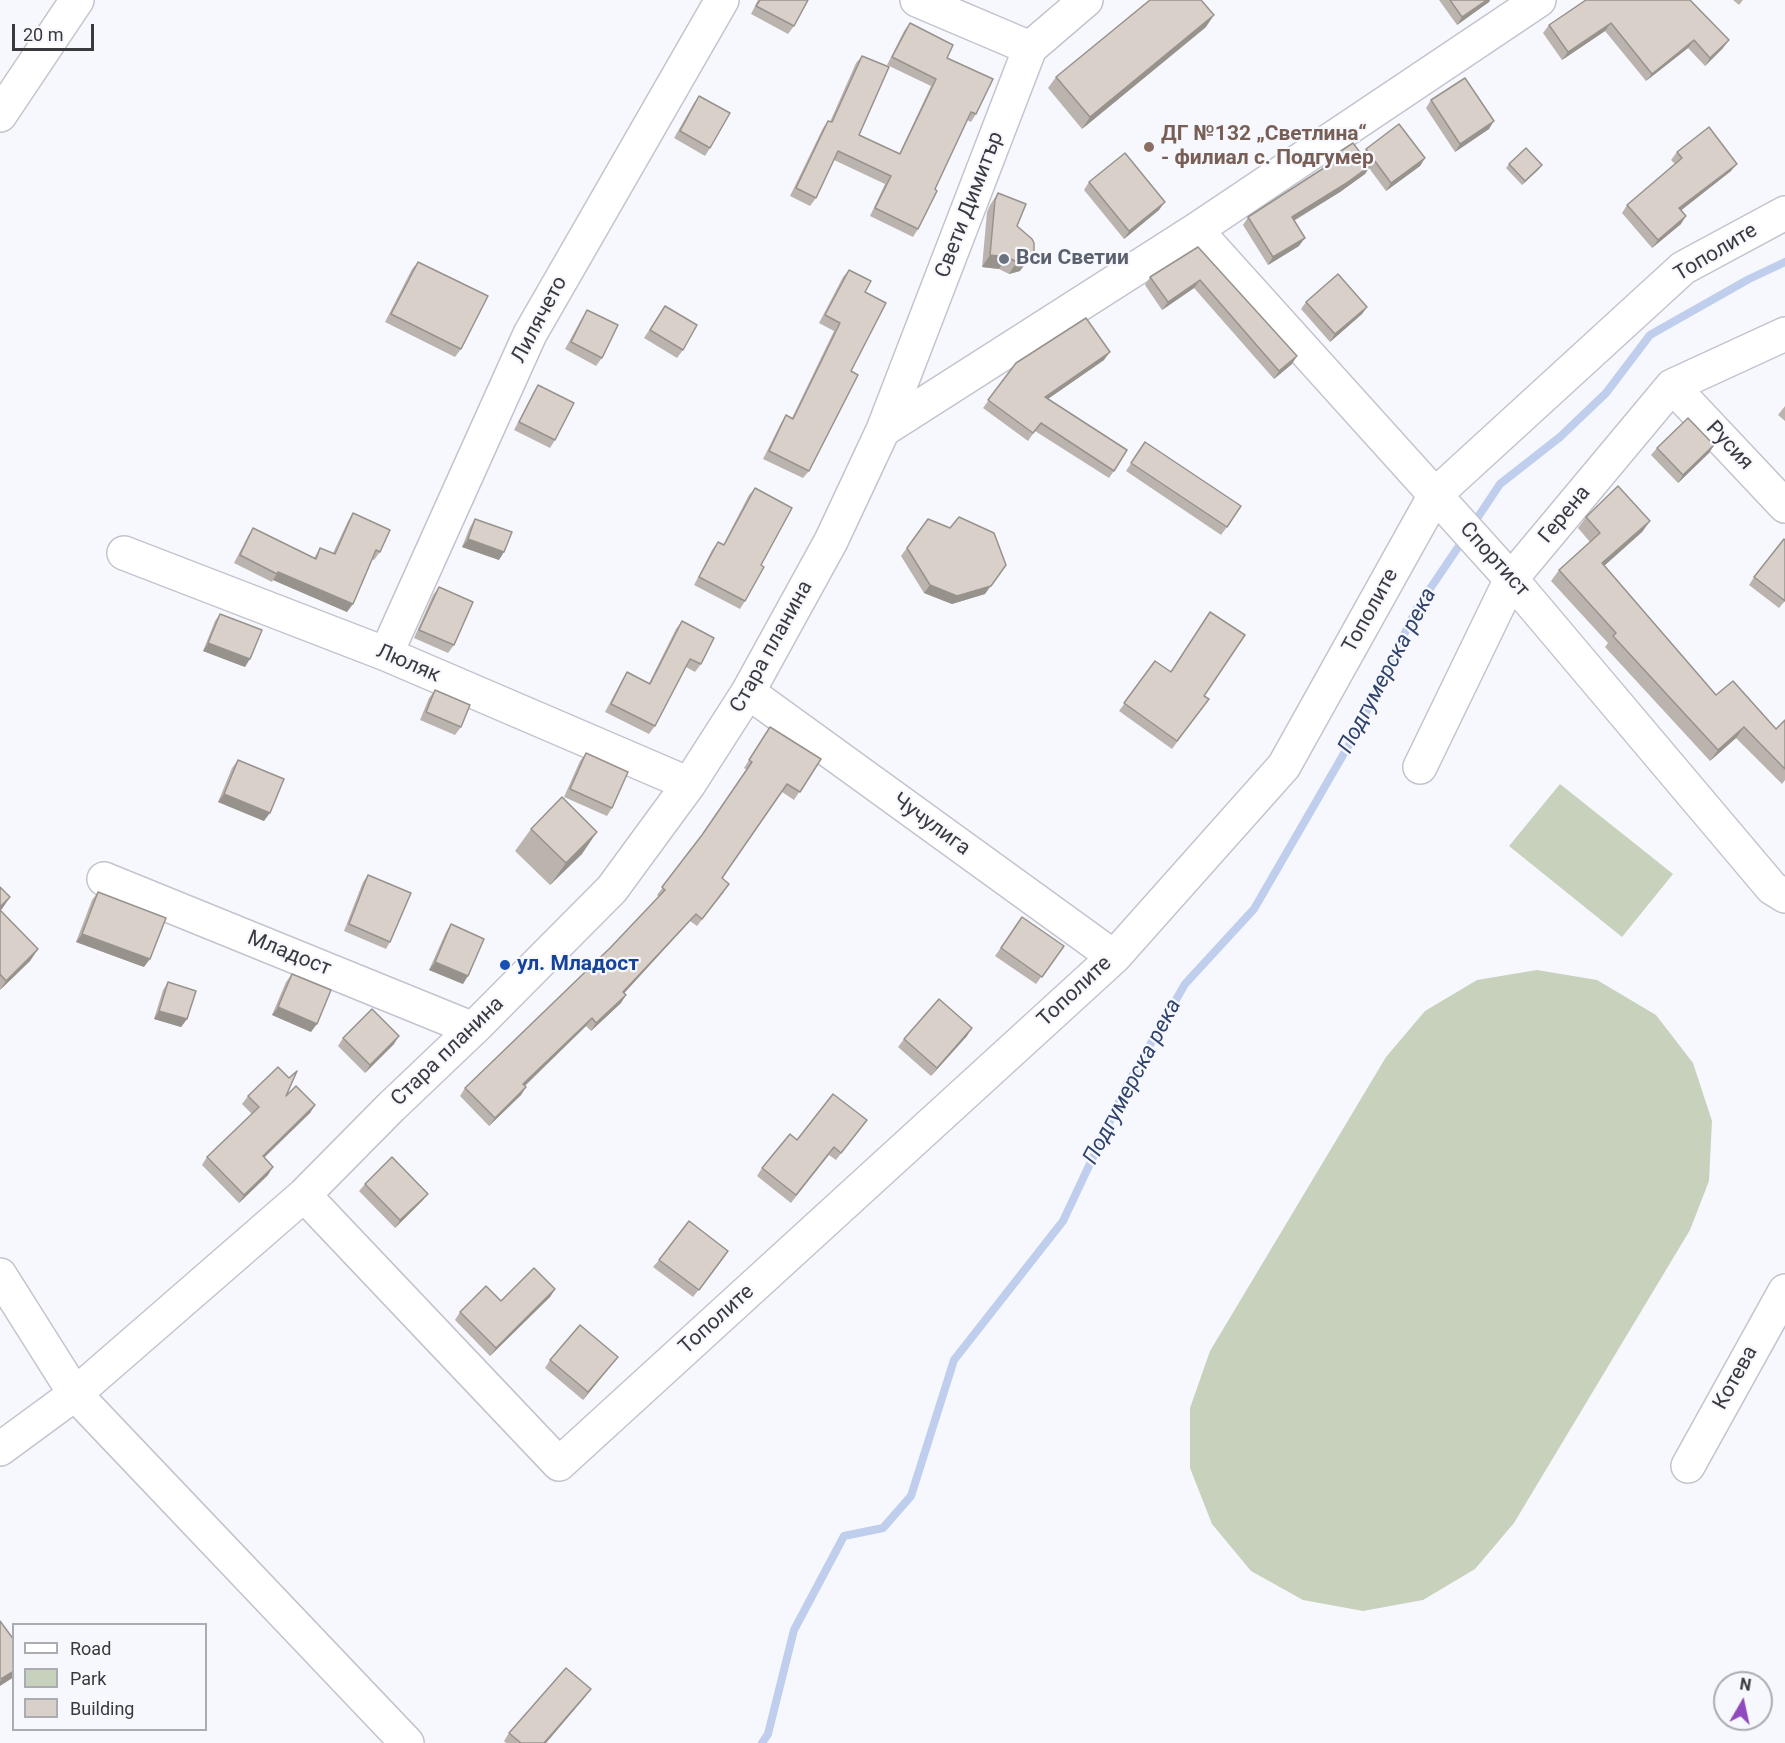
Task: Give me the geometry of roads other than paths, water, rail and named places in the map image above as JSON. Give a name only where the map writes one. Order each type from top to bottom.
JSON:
[{"type":"street","points":[[0,115],[77,0]]},
{"type":"street","name":"Лилячето","points":[[386,654],[530,334],[722,0]]},
{"type":"street","points":[[917,0],[1030,48]]},
{"type":"street","name":"Свети Димитър","points":[[883,430],[1030,48],[1086,0]]},
{"type":"street","points":[[883,430],[1196,230],[1539,0]]},
{"type":"street","name":"Тополите","points":[[304,1195],[559,1464],[1114,957],[1284,766],[1435,495],[1683,268],[1785,213]]},
{"type":"street","name":"Спортист","points":[[1196,230],[1512,579],[1772,888],[1785,896]]},
{"type":"street","name":"Герена","points":[[1420,767],[1512,579],[1672,386],[1785,334]]},
{"type":"street","name":"Русия","points":[[1672,386],[1785,506]]},
{"type":"street","name":"Стара планина","points":[[0,1449],[75,1394],[304,1195],[612,889],[689,784],[748,692],[831,540],[883,430]]},
{"type":"street","name":"Люляк","points":[[124,553],[386,654],[689,784]]},
{"type":"street","name":"Чучулига","points":[[748,692],[1114,957]]},
{"type":"street","name":"Младост","points":[[104,879],[473,1029]]},
{"type":"street","points":[[0,1275],[75,1394],[407,1743]]},
{"type":"street","name":"Котева","points":[[1688,1466],[1785,1291]]},
{"type":"waterway","name":"Подгумерска река","points":[[1472,526],[1500,484],[1560,437],[1606,393],[1650,335],[1749,279],[1785,262]]},
{"type":"waterway","name":"Подгумерска река","points":[[762,1743],[768,1734],[794,1630],[844,1536],[883,1528],[911,1496],[954,1360],[1063,1221],[1127,1085],[1185,984],[1254,909],[1357,731],[1417,608],[1465,537]]},
{"type":"place","name":"ДГ №132 „Светлина“ - филиал с. Подгумер","points":[[1149,147]]},
{"type":"place","name":"Вси Светии","points":[[1004,259]]},
{"type":"place","name":"ул. Младост","points":[[505,965]]}]
